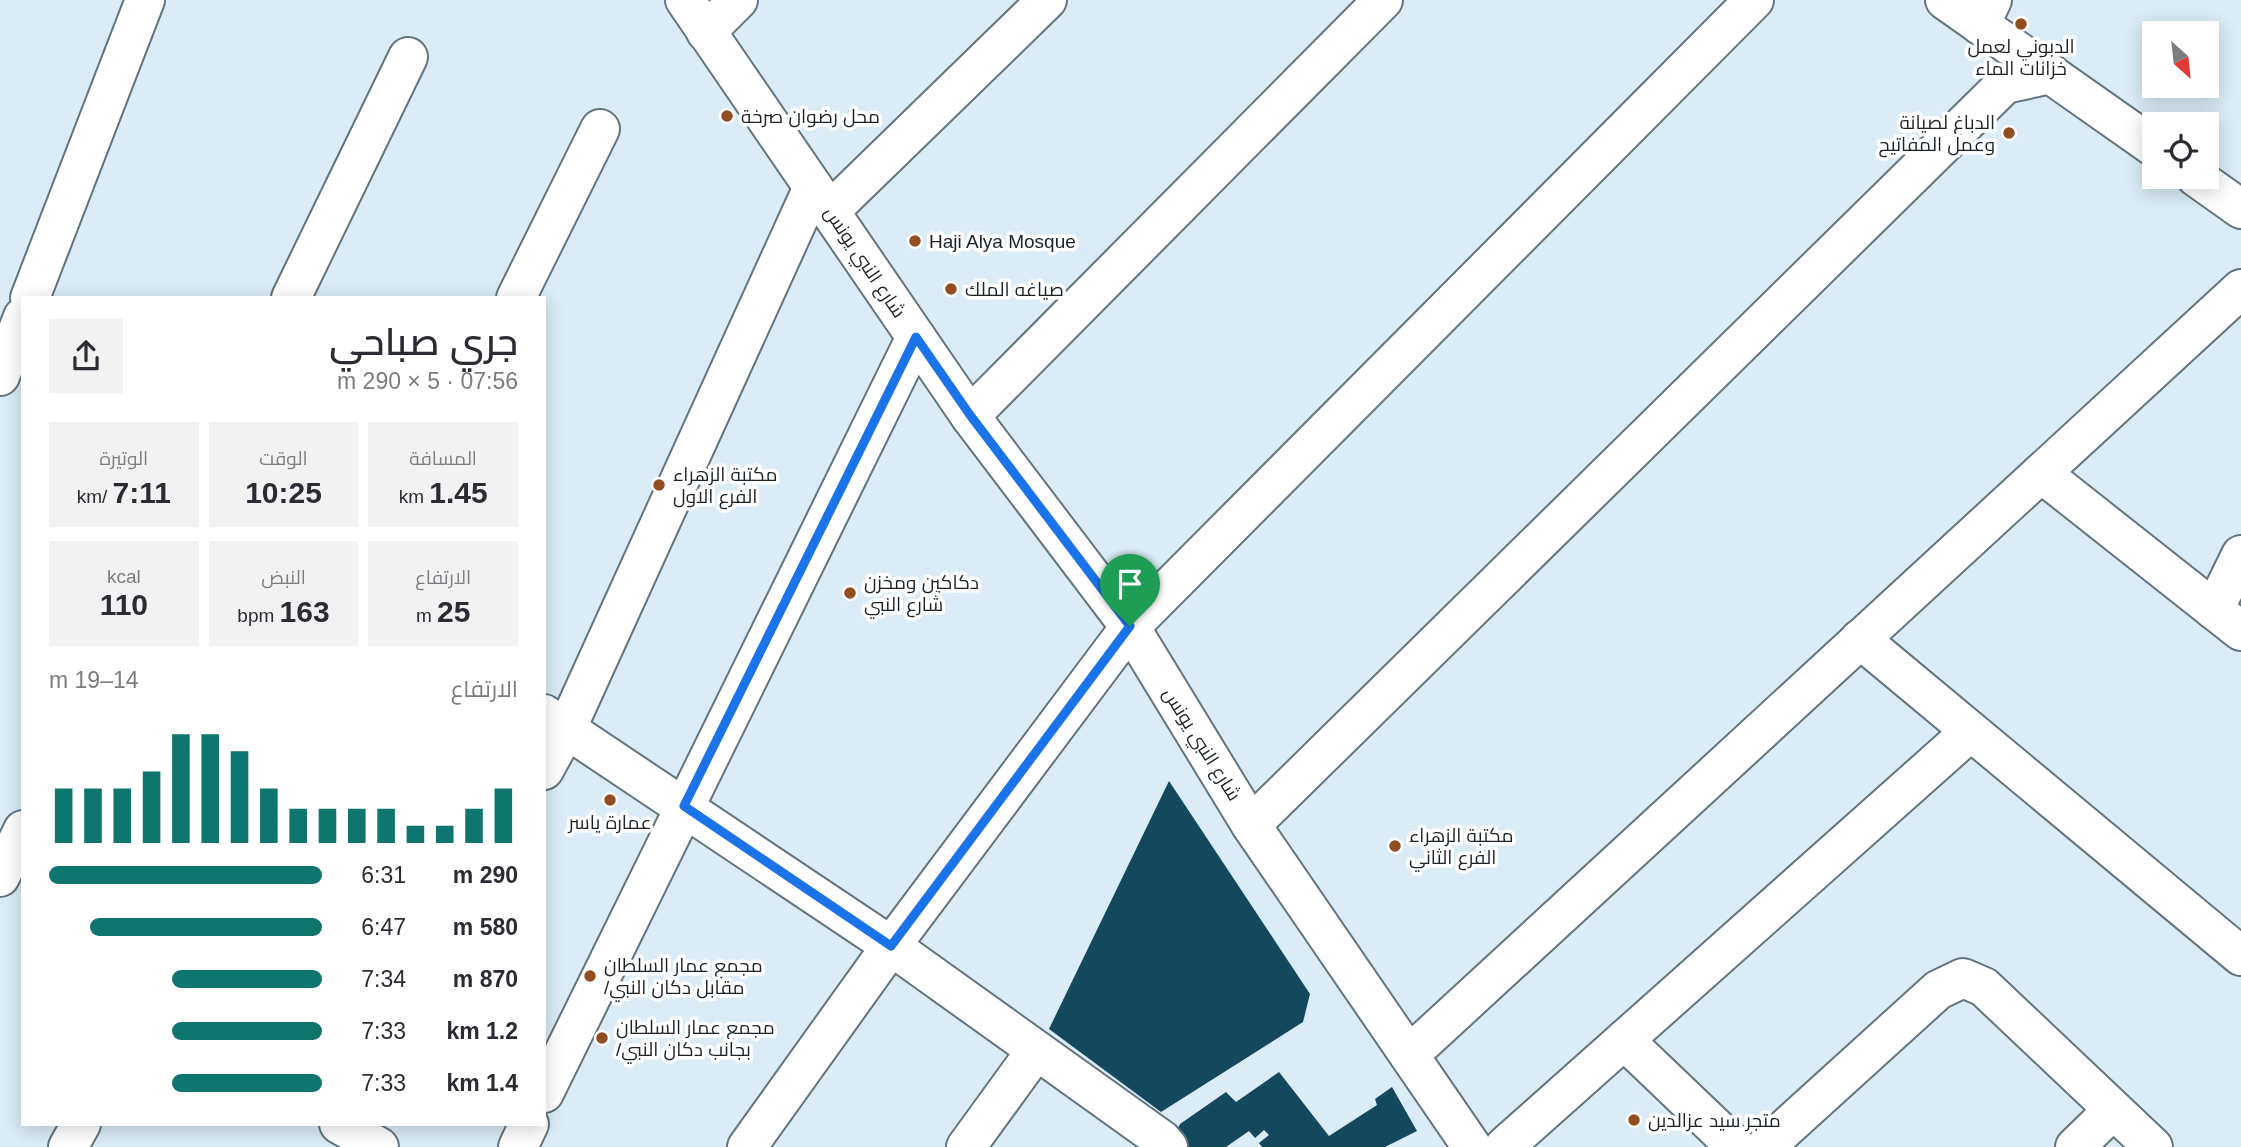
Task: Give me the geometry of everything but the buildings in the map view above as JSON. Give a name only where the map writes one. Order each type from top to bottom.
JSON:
[{"type":"street","points":[[31,296],[145,0]]},
{"type":"street","name":"شارع النبي يونس","points":[[685,0],[970,415],[1130,626],[1251,825],[1472,1147]]},
{"type":"street","points":[[706,32],[738,0]]},
{"type":"street","points":[[546,761],[555,722],[822,199],[1047,0]]},
{"type":"street","points":[[970,415],[1382,0]]},
{"type":"street","points":[[747,1147],[891,946],[1130,626],[1754,0]]},
{"type":"street","points":[[1945,0],[1986,12],[2051,75],[2142,139]]},
{"type":"street","points":[[292,296],[408,57]]},
{"type":"street","points":[[1251,825],[2005,83],[2051,75]]},
{"type":"street","points":[[517,296],[600,129]]},
{"type":"street","points":[[2213,189],[2241,209]]},
{"type":"street","points":[[1409,1055],[2241,289]]},
{"type":"street","points":[[546,1089],[916,337]]},
{"type":"street","points":[[2041,473],[2228,621],[2241,555]]},
{"type":"street","points":[[1860,639],[2241,956]]},
{"type":"street","points":[[555,722],[891,946],[1163,1145]]},
{"type":"street","points":[[1504,1147],[1970,732]]},
{"type":"street","points":[[0,877],[21,834]]},
{"type":"street","points":[[1765,1147],[1938,990],[1963,978],[1984,987],[2153,1147]]},
{"type":"street","points":[[1624,1040],[1736,1147]]},
{"type":"street","points":[[966,1147],[1035,1052]]},
{"type":"street","points":[[2075,1147],[2112,1110]]},
{"type":"street","points":[[68,1147],[80,1126]]},
{"type":"street","points":[[518,1147],[528,1126]]},
{"type":"place","name":"الدبوني لعمل خزانات الماء","points":[[2021,24]]},
{"type":"place","name":"محل رضوان صرخة","points":[[727,116]]},
{"type":"place","name":"الدباغ لصيانة وعمل المفاتيح","points":[[2009,133]]},
{"type":"place","name":"Haji Alya Mosque","points":[[915,241]]},
{"type":"place","name":"صياغه الملك","points":[[951,289]]},
{"type":"place","name":"مكتبة الزهراء الفرع الاول","points":[[659,485]]},
{"type":"place","name":"دكاكين ومخزن شارع النبي","points":[[850,593]]},
{"type":"place","name":"عمارة ياسر","points":[[610,800]]},
{"type":"place","name":"مكتبة الزهراء الفرع الثاني","points":[[1395,846]]},
{"type":"place","name":"مجمع عمار السلطان /مقابل دكان النبي","points":[[590,976]]},
{"type":"place","name":"مجمع عمار السلطان /بجانب دكان النبي","points":[[602,1038]]},
{"type":"place","name":"متجر سيد عزالدين","points":[[1634,1120]]},
{"type":"route","points":[[916,337],[970,415],[1130,626],[891,946],[684,806],[916,337]]}]
